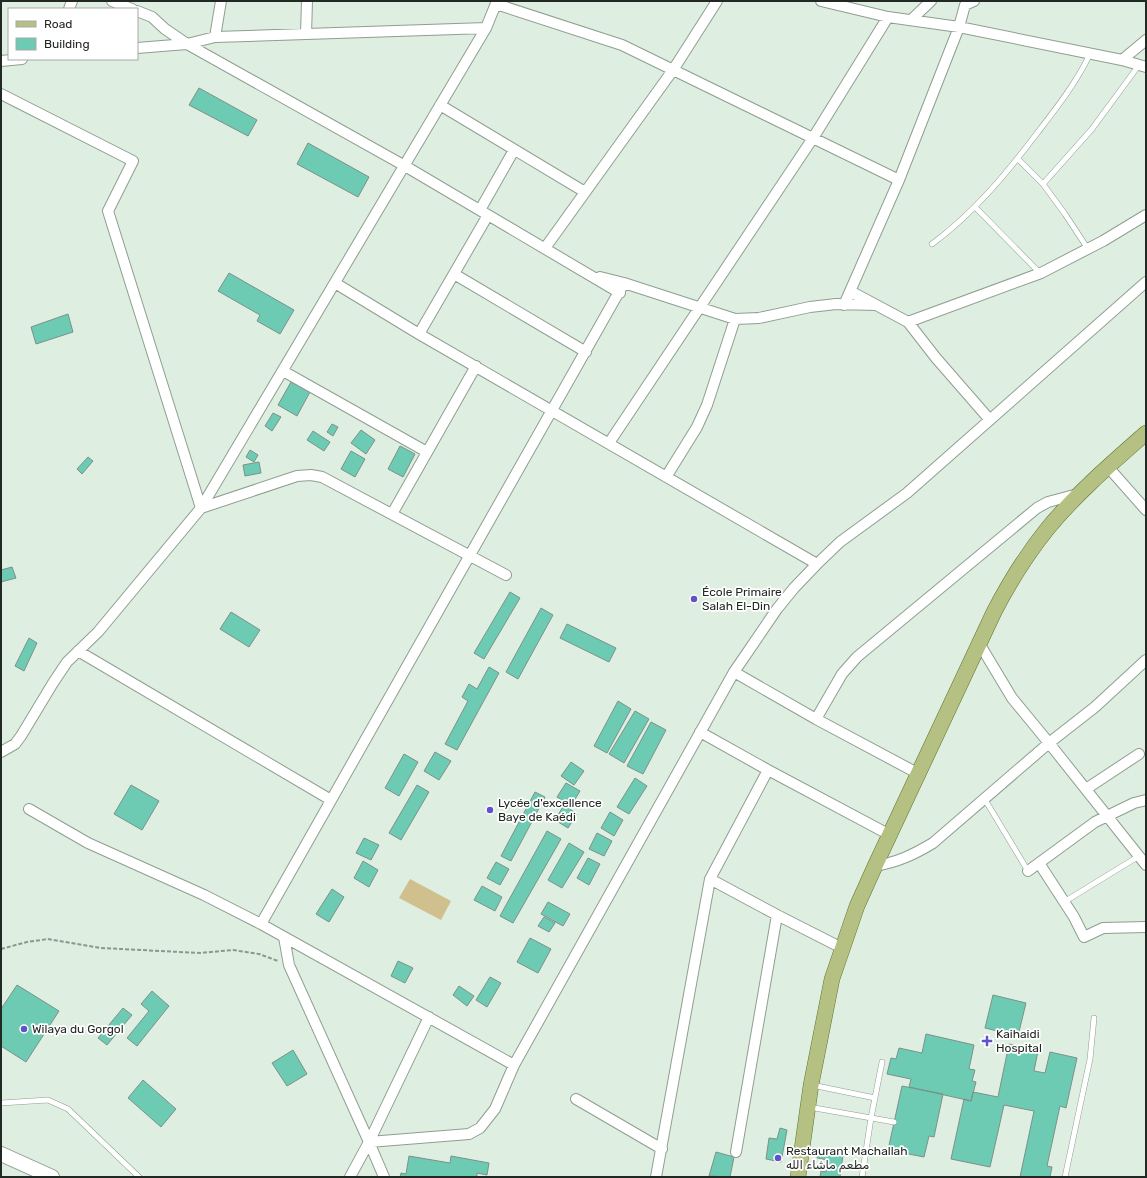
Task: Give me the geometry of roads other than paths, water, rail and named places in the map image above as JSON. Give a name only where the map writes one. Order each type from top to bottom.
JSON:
[{"type":"main road","points":[[798,1177],[811,1085],[832,979],[842,948],[857,906],[979,643],[1007,587],[1036,544],[1082,493],[1146,433]]},
{"type":"street","points":[[112,1],[130,8]]},
{"type":"street","points":[[215,37],[221,1]]},
{"type":"street","points":[[306,34],[307,1]]},
{"type":"street","points":[[545,248],[673,70],[717,1]]},
{"type":"street","points":[[821,1],[888,16],[959,27],[1122,60],[1142,66]]},
{"type":"street","points":[[911,20],[931,1]]},
{"type":"street","points":[[844,305],[900,180],[959,27],[965,5],[974,1]]},
{"type":"street","points":[[1,752],[15,744],[21,736],[53,682],[67,662],[108,620],[201,508],[486,28],[497,2],[622,45],[900,180]]},
{"type":"street","points":[[138,11],[152,17],[165,29],[187,44],[405,166],[590,275],[622,288],[700,307],[735,319],[759,318],[810,307],[876,305]]},
{"type":"street","points":[[609,443],[813,138],[888,16]]},
{"type":"street","points":[[138,48],[187,44],[215,37],[486,28]]},
{"type":"street","points":[[1122,60],[1146,40]]},
{"type":"street","points":[[1,61],[12,60]]},
{"type":"street","points":[[1,94],[133,161],[108,211],[201,508]]},
{"type":"street","points":[[440,105],[585,192]]},
{"type":"street","points":[[419,334],[454,274],[514,150]]},
{"type":"street","points":[[908,322],[1041,273],[1103,241],[1146,215]]},
{"type":"street","points":[[454,274],[586,352]]},
{"type":"street","points":[[369,1142],[469,1134],[480,1128],[495,1109],[514,1065],[734,672],[777,609],[794,588],[845,538],[907,493],[1146,282]]},
{"type":"street","points":[[335,283],[419,334],[817,564]]},
{"type":"street","points":[[261,924],[622,288]]},
{"type":"street","points":[[850,291],[908,322],[936,358],[990,420]]},
{"type":"street","points":[[666,477],[697,427],[707,405],[735,319]]},
{"type":"street","points":[[392,514],[476,366]]},
{"type":"street","points":[[283,371],[427,452]]},
{"type":"street","points":[[1108,467],[1146,510]]},
{"type":"street","points":[[201,508],[297,476],[310,475],[322,477],[506,575]]},
{"type":"street","points":[[816,719],[842,674],[857,657],[1037,508],[1048,502],[1082,493]]},
{"type":"street","points":[[979,643],[1012,698],[1049,742],[1146,865]]},
{"type":"street","points":[[78,652],[331,800]]},
{"type":"street","points":[[875,866],[902,860],[916,854],[933,843],[1049,742],[1095,707],[1146,660]]},
{"type":"street","points":[[734,672],[816,719],[919,774]]},
{"type":"street","points":[[700,732],[890,835]]},
{"type":"street","points":[[1086,789],[1139,754]]},
{"type":"street","points":[[656,1177],[710,879],[768,770]]},
{"type":"street","points":[[1028,871],[1095,822],[1134,803],[1146,800]]},
{"type":"street","points":[[29,809],[88,843],[204,895],[261,924],[514,1065]]},
{"type":"street","points":[[1039,863],[1074,916],[1084,937],[1103,928],[1146,927]]},
{"type":"street","points":[[710,879],[777,916],[842,948]]},
{"type":"street","points":[[736,1152],[777,916]]},
{"type":"street","points":[[284,937],[289,965],[384,1177]]},
{"type":"street","points":[[350,1177],[369,1142],[429,1017]]},
{"type":"street","points":[[576,1099],[662,1149]]},
{"type":"street","points":[[1,1154],[52,1177]]},
{"type":"lane","points":[[932,244],[975,207],[1018,159],[1061,103],[1079,76],[1090,54]]},
{"type":"lane","points":[[1043,184],[1092,129],[1142,66]]},
{"type":"lane","points":[[1018,159],[1043,184],[1088,249]]},
{"type":"lane","points":[[975,207],[1041,273]]},
{"type":"lane","points":[[984,798],[1028,871]]},
{"type":"lane","points":[[1064,902],[1139,856]]},
{"type":"lane","points":[[1065,1177],[1090,1059],[1094,1018]]},
{"type":"lane","points":[[862,1177],[871,1118],[882,1062]]},
{"type":"lane","points":[[811,1085],[875,1098]]},
{"type":"lane","points":[[1,1103],[48,1100],[68,1109],[139,1177]]},
{"type":"lane","points":[[809,1107],[894,1122]]},
{"type":"place","name":"École Primaire Salah El-Din","points":[[694,599]]},
{"type":"place","name":"Lycée d'excellence Baye de Kaédi","points":[[490,810]]},
{"type":"place","name":"Wilaya du Gorgol","points":[[24,1029]]},
{"type":"place","name":"Kaihaidi Hospital","points":[[987,1041]]},
{"type":"place","name":"Restaurant Machallah مطعم ماشاء الله","points":[[778,1158]]}]
